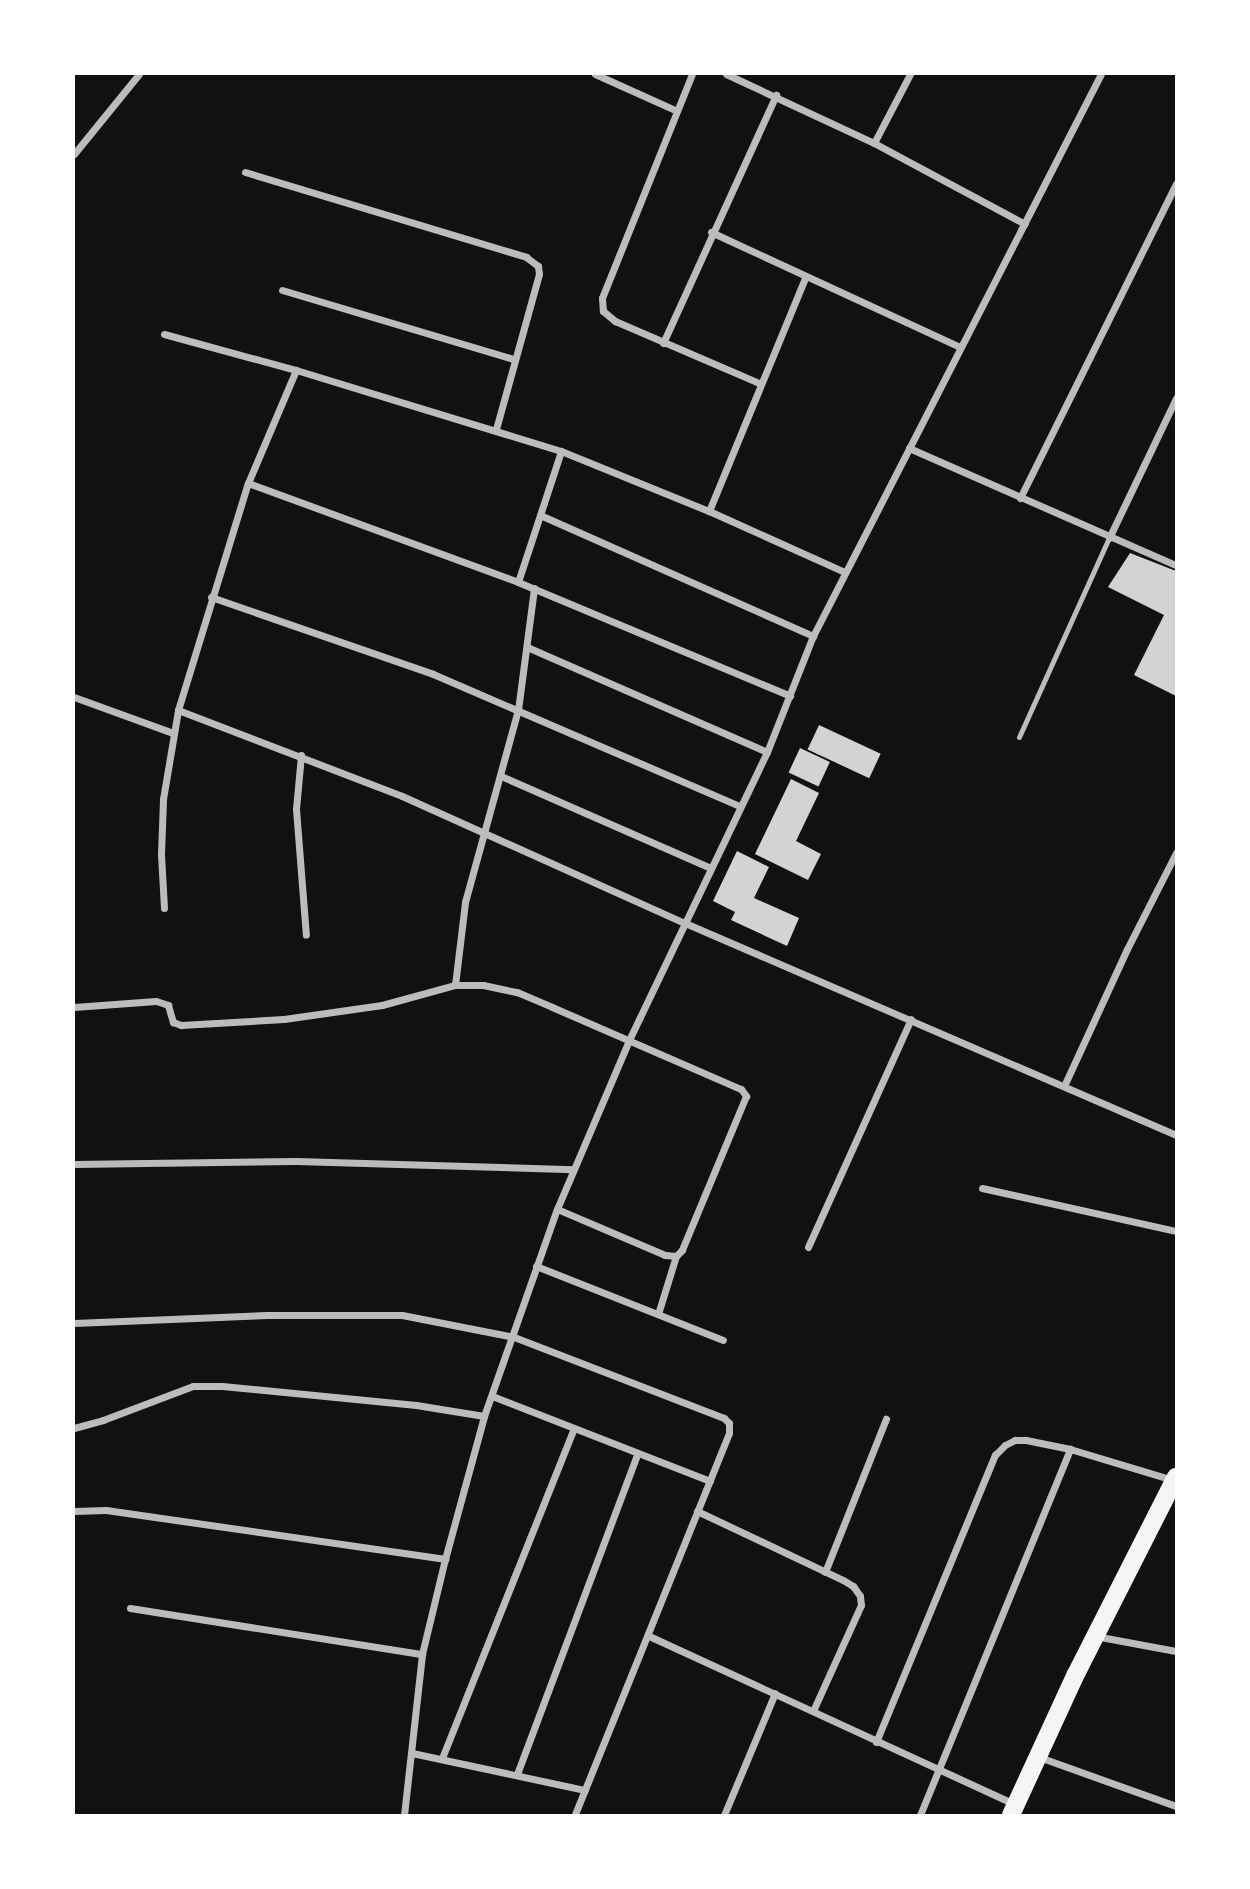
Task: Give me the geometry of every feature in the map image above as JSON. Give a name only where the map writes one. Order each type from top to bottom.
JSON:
[{"type":"main road","points":[[1014,1810],[1095,1636],[1176,1479]]},
{"type":"street","points":[[74,154],[139,74]]},
{"type":"street","points":[[595,74],[675,110]]},
{"type":"street","points":[[692,74],[675,110],[603,298],[603,311],[615,321],[761,384]]},
{"type":"street","points":[[726,74],[874,143],[1025,224]]},
{"type":"street","points":[[874,143],[910,74]]},
{"type":"street","points":[[404,1815],[422,1654],[445,1559],[484,1416],[573,1169],[629,1040],[767,752],[813,636],[1101,74]]},
{"type":"street","points":[[663,343],[711,232],[776,95]]},
{"type":"street","points":[[245,172],[526,257],[538,266],[539,274],[513,359],[496,429]]},
{"type":"street","points":[[1020,498],[1177,184]]},
{"type":"street","points":[[711,232],[960,347]]},
{"type":"street","points":[[709,511],[807,276]]},
{"type":"street","points":[[282,290],[513,359]]},
{"type":"street","points":[[164,334],[296,370],[561,451],[709,511],[845,572]]},
{"type":"street","points":[[164,908],[161,853],[163,813],[178,710],[248,483],[296,370]]},
{"type":"street","points":[[1109,538],[1177,398]]},
{"type":"street","points":[[909,448],[1109,538],[1177,565]]},
{"type":"street","points":[[518,582],[561,451]]},
{"type":"street","points":[[248,483],[534,588],[790,696]]},
{"type":"street","points":[[540,515],[813,636]]},
{"type":"street","points":[[455,985],[465,902],[482,832],[501,776],[518,710],[534,588]]},
{"type":"street","points":[[211,597],[433,674],[740,806]]},
{"type":"street","points":[[527,647],[767,752]]},
{"type":"street","points":[[74,697],[173,733]]},
{"type":"street","points":[[178,710],[301,755],[482,832],[685,923],[1177,1135]]},
{"type":"street","points":[[301,755],[296,809],[306,935]]},
{"type":"street","points":[[501,776],[711,868]]},
{"type":"street","points":[[1063,1086],[1127,949],[1177,853]]},
{"type":"street","points":[[74,1007],[156,1001],[168,1005],[173,1021],[181,1026],[284,1019],[357,1009],[455,985],[483,985],[517,992],[741,1089],[746,1096],[682,1250],[676,1256],[658,1314]]},
{"type":"street","points":[[808,1247],[911,1019]]},
{"type":"street","points":[[74,1164],[296,1161],[573,1169]]},
{"type":"street","points":[[982,1188],[1177,1231]]},
{"type":"street","points":[[557,1209],[665,1255],[676,1256]]},
{"type":"street","points":[[536,1266],[723,1340]]},
{"type":"street","points":[[74,1323],[371,1313],[402,1315],[514,1337],[724,1418],[729,1423],[729,1433],[575,1815]]},
{"type":"street","points":[[74,1428],[103,1420],[192,1386],[222,1386],[374,1401],[484,1416]]},
{"type":"street","points":[[492,1396],[637,1455],[710,1481]]},
{"type":"street","points":[[825,1572],[886,1419]]},
{"type":"street","points":[[442,1758],[573,1430]]},
{"type":"street","points":[[876,1742],[995,1455],[1015,1440],[1070,1449],[1176,1479]]},
{"type":"street","points":[[920,1815],[1070,1449]]},
{"type":"street","points":[[517,1774],[637,1455]]},
{"type":"street","points":[[74,1511],[106,1510],[445,1559]]},
{"type":"street","points":[[697,1511],[853,1586],[860,1596],[860,1605],[813,1711]]},
{"type":"street","points":[[130,1608],[422,1654]]},
{"type":"street","points":[[649,1636],[939,1770],[1014,1810]]},
{"type":"street","points":[[1095,1636],[1177,1651]]},
{"type":"street","points":[[724,1815],[775,1693]]},
{"type":"street","points":[[412,1753],[585,1790]]},
{"type":"street","points":[[1038,1756],[1177,1806]]},
{"type":"lane","points":[[1019,737],[1109,538]]},
{"type":"building","points":[[1130,553],[1176,571],[1176,696],[1134,675],[1164,615],[1108,587]]},
{"type":"building","points":[[819,725],[881,754],[869,778],[808,749]]},
{"type":"building","points":[[800,748],[830,762],[818,786],[789,772]]},
{"type":"building","points":[[791,779],[819,793],[796,841],[821,854],[808,880],[755,854]]},
{"type":"building","points":[[737,851],[769,867],[754,898],[799,918],[787,946],[731,920],[735,912],[713,901]]}]
